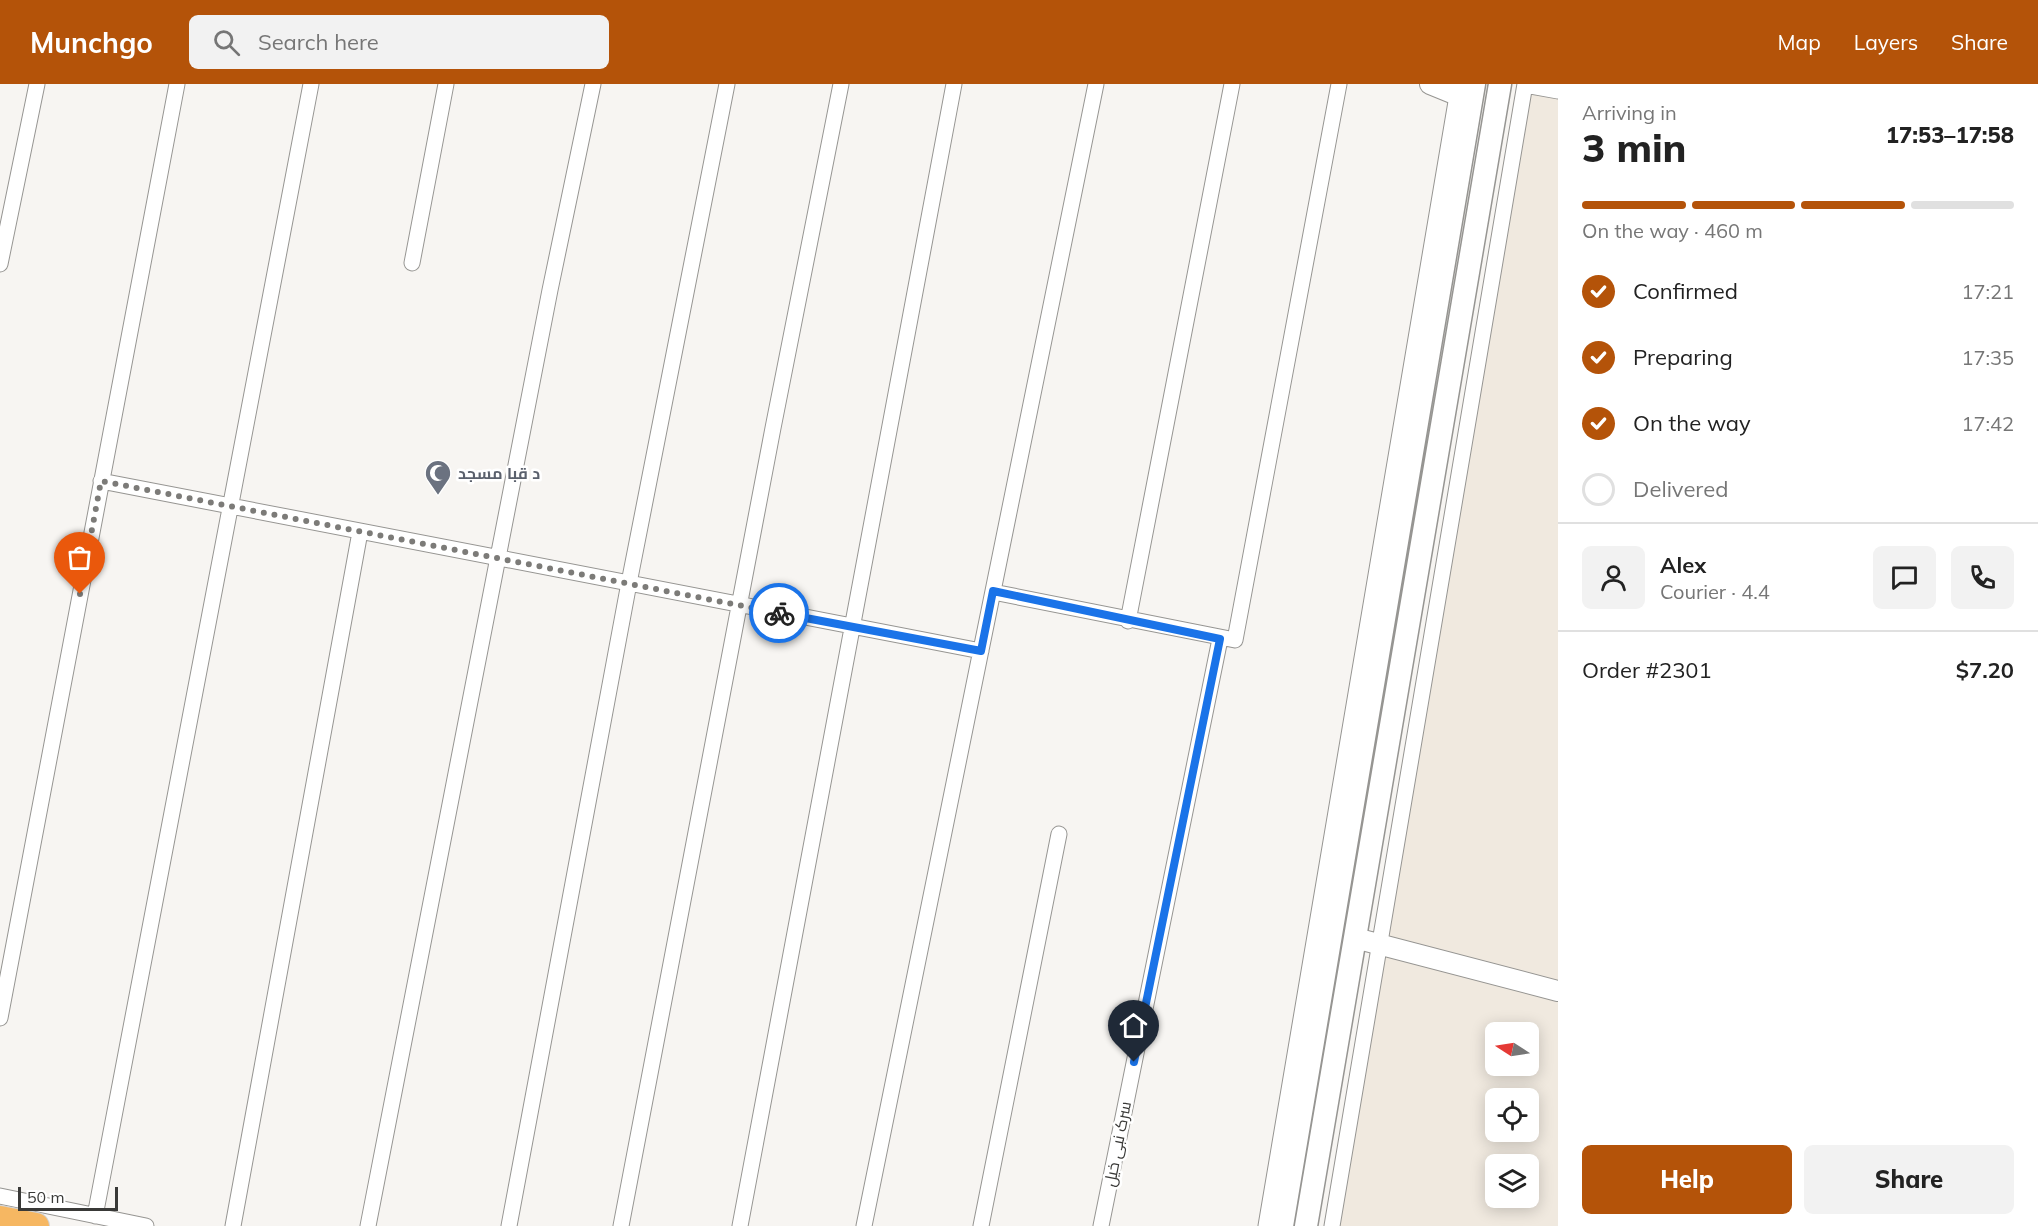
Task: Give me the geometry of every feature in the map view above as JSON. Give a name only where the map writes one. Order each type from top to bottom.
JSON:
[{"type":"highway","points":[[0,1219],[36,1226]]},
{"type":"main road","points":[[1306,1226],[1500,84]]},
{"type":"main road","points":[[1282,1226],[1463,88]]},
{"type":"street","points":[[0,264],[37,84]]},
{"type":"street","points":[[0,1018],[177,84]]},
{"type":"street","points":[[95,1216],[311,84]]},
{"type":"street","points":[[412,262],[446,84]]},
{"type":"street","points":[[368,1226],[550,290],[593,84]]},
{"type":"street","points":[[509,1226],[629,583],[727,84]]},
{"type":"street","points":[[621,1226],[739,605],[842,84]]},
{"type":"street","points":[[740,1226],[954,84]]},
{"type":"street","points":[[864,1226],[1096,84]]},
{"type":"street","points":[[1128,621],[1232,84]]},
{"type":"street","points":[[993,591],[1220,639],[1235,640],[1238,636],[1340,84]]},
{"type":"street","points":[[1266,1226],[1463,88],[1430,84]]},
{"type":"street","points":[[1332,1226],[1525,84],[1558,91]]},
{"type":"street","points":[[101,481],[852,628],[981,651]]},
{"type":"street","points":[[233,1226],[360,532]]},
{"type":"street","name":"سرک نبی خیل","points":[[1101,1226],[1220,639]]},
{"type":"street","points":[[981,1226],[1059,834]]},
{"type":"street","points":[[1355,938],[1558,991]]},
{"type":"street","points":[[0,1196],[146,1226]]},
{"type":"shaded area","points":[[1525,84],[1558,84],[1558,1226],[1332,1226]]},
{"type":"way so far","points":[[80,594],[101,481],[779,613]]},
{"type":"place","name":"د قبا مسجد","points":[[438,496]]},
{"type":"route","points":[[779,613],[981,651],[993,591],[1220,639],[1134,1062]]}]
